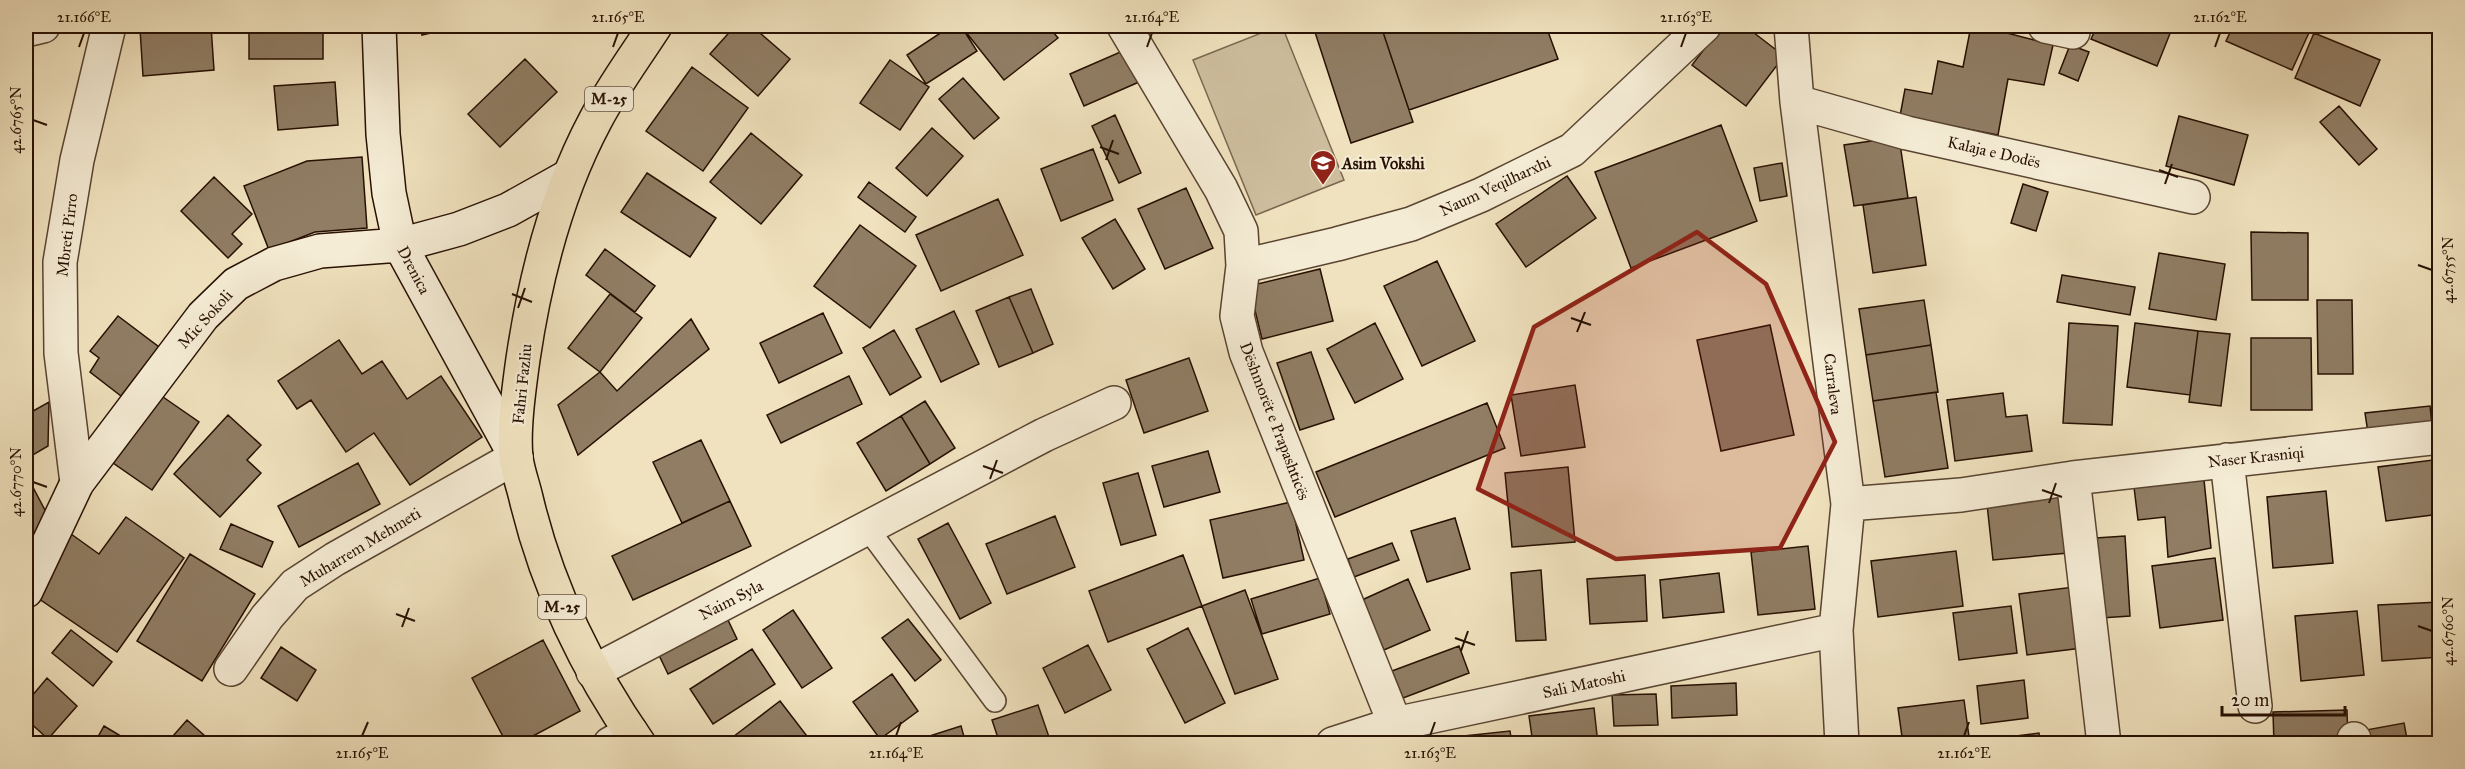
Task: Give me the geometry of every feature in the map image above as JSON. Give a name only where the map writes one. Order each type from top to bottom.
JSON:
[{"type":"main road","name":"Fahri Fazliu","points":[[627,740],[557,596],[532,522],[516,457],[518,394],[527,334],[544,255],[569,176],[595,121],[655,26]]},
{"type":"street","points":[[26,30],[43,26]]},
{"type":"street","name":"Mbreti Pirro","points":[[76,483],[61,353],[60,262],[76,160],[109,26]]},
{"type":"street","name":"Drenica","points":[[379,26],[383,135],[389,193],[399,246],[516,457]]},
{"type":"street","name":"Dëshmorët e Prapashticës","points":[[1124,26],[1221,189],[1241,231],[1243,266],[1237,316],[1245,352],[1395,724]]},
{"type":"street","name":"Naum Veqilharxhi","points":[[1243,266],[1411,224],[1481,195],[1572,150],[1704,26]]},
{"type":"street","name":"Carraleva","points":[[1791,26],[1797,102],[1848,504],[1836,630],[1842,744]]},
{"type":"street","name":"Kalaja e Dodës","points":[[1797,102],[1906,133],[2193,197]]},
{"type":"street","name":"Mic Sokoli","points":[[26,591],[76,483],[203,316],[236,285],[274,264],[320,251],[399,246],[459,229],[508,210],[569,176]]},
{"type":"street","name":"Naim Syla","points":[[593,672],[1044,435],[1114,403]]},
{"type":"street","name":"Naser Krasniqi","points":[[1848,504],[1961,495],[2073,478],[2439,437]]},
{"type":"street","name":"Muharrem Mehmeti","points":[[231,669],[267,617],[295,585],[335,559],[516,457]]},
{"type":"street","points":[[2227,460],[2255,706]]},
{"type":"street","points":[[2073,478],[2104,744]]},
{"type":"street","name":"Sali Matoshi","points":[[1333,744],[1395,724],[1836,630]]},
{"type":"lane","points":[[868,529],[994,701]]},
{"type":"highlighted area","points":[[1697,232],[1766,284],[1835,442],[1780,548],[1616,559],[1478,489],[1534,327]]},
{"type":"shaded area","points":[[1282,26],[1344,180],[1256,215],[1193,60]]},
{"type":"building","points":[[211,26],[214,70],[143,76],[140,29]]},
{"type":"building","points":[[249,26],[323,26],[323,59],[249,59]]},
{"type":"building","points":[[420,26],[460,26],[422,35]]},
{"type":"building","points":[[735,26],[752,26],[790,59],[758,96],[710,54]]},
{"type":"building","points":[[951,26],[961,26],[977,51],[926,84],[907,55]]},
{"type":"building","points":[[961,26],[1048,26],[1058,38],[1004,80]]},
{"type":"building","points":[[1313,26],[1381,26],[1413,122],[1351,143]]},
{"type":"building","points":[[1381,26],[1546,26],[1558,59],[1409,110]]},
{"type":"building","points":[[1722,26],[1745,26],[1784,56],[1746,106],[1692,65]]},
{"type":"building","points":[[1971,26],[1980,26],[2053,45],[2044,85],[2008,79],[1998,135],[1900,116],[1905,89],[1932,94],[1938,61],[1963,67]]},
{"type":"building","points":[[2097,26],[2173,26],[2157,66],[2091,39]]},
{"type":"building","points":[[2233,26],[2312,26],[2292,70],[2226,41]]},
{"type":"building","points":[[2314,33],[2380,60],[2360,106],[2295,78]]},
{"type":"building","points":[[2070,45],[2089,52],[2078,81],[2059,73]]},
{"type":"building","points":[[1125,50],[1139,82],[1084,106],[1070,74]]},
{"type":"building","points":[[525,59],[557,92],[500,147],[468,114]]},
{"type":"building","points":[[890,60],[929,87],[900,130],[860,103]]},
{"type":"building","points":[[692,67],[748,108],[703,171],[646,131]]},
{"type":"building","points":[[963,78],[999,118],[974,139],[939,99]]},
{"type":"building","points":[[335,82],[338,125],[278,130],[274,86]]},
{"type":"building","points":[[2339,106],[2377,149],[2359,165],[2320,122]]},
{"type":"building","points":[[1115,115],[1141,173],[1119,183],[1092,126]]},
{"type":"building","points":[[2179,116],[2248,135],[2234,185],[2166,166]]},
{"type":"building","points":[[1721,125],[1757,221],[1631,268],[1595,172]]},
{"type":"building","points":[[932,128],[963,156],[927,196],[896,168]]},
{"type":"building","points":[[751,133],[802,175],[761,224],[710,182]]},
{"type":"building","points":[[1899,137],[1908,198],[1854,206],[1844,145]]},
{"type":"building","points":[[1093,149],[1113,200],[1061,221],[1041,169]]},
{"type":"building","points":[[362,157],[367,228],[315,232],[269,250],[244,186],[307,161]]},
{"type":"building","points":[[1782,163],[1787,196],[1760,201],[1754,168]]},
{"type":"building","points":[[647,173],[716,218],[690,257],[621,212]]},
{"type":"building","points":[[1567,176],[1596,218],[1526,267],[1496,224]]},
{"type":"building","points":[[214,177],[252,214],[232,234],[242,244],[228,258],[181,211]]},
{"type":"building","points":[[869,182],[916,217],[905,232],[858,197]]},
{"type":"building","points":[[2023,184],[2048,192],[2036,231],[2011,223]]},
{"type":"building","points":[[1186,188],[1213,248],[1165,269],[1138,209]]},
{"type":"building","points":[[1916,197],[1926,265],[1873,273],[1863,205]]},
{"type":"building","points":[[998,199],[1023,255],[941,291],[916,235]]},
{"type":"building","points":[[1115,219],[1145,269],[1113,289],[1082,238]]},
{"type":"building","points":[[860,225],[916,266],[870,328],[814,286]]},
{"type":"building","points":[[2251,232],[2308,233],[2308,300],[2252,300]]},
{"type":"building","points":[[605,249],[655,286],[635,312],[586,275]]},
{"type":"building","points":[[2159,253],[2225,264],[2216,320],[2149,309]]},
{"type":"building","points":[[1437,261],[1475,341],[1422,366],[1384,286]]},
{"type":"building","points":[[1320,269],[1333,321],[1262,339],[1249,286]]},
{"type":"building","points":[[2062,275],[2135,287],[2130,315],[2057,302]]},
{"type":"building","points":[[1031,289],[1053,344],[1033,353],[1009,297]]},
{"type":"building","points":[[610,294],[642,318],[600,372],[568,348]]},
{"type":"building","points":[[1009,297],[1033,353],[999,367],[976,311]]},
{"type":"building","points":[[1924,300],[1931,345],[1866,355],[1859,309]]},
{"type":"building","points":[[2317,300],[2352,300],[2353,374],[2318,374]]},
{"type":"building","points":[[954,311],[979,364],[941,382],[916,329]]},
{"type":"building","points":[[823,313],[842,353],[779,383],[760,343]]},
{"type":"building","points":[[118,316],[159,347],[121,396],[90,372],[99,358],[90,351]]},
{"type":"building","points":[[691,319],[709,349],[578,455],[558,405],[600,372],[617,391]]},
{"type":"building","points":[[1375,323],[1403,379],[1355,403],[1327,349]]},
{"type":"building","points":[[2069,323],[2118,326],[2112,425],[2063,423]]},
{"type":"building","points":[[2135,323],[2198,331],[2190,395],[2127,387]]},
{"type":"building","points":[[1770,325],[1794,435],[1721,451],[1697,340]]},
{"type":"building","points":[[894,330],[921,377],[890,395],[863,348]]},
{"type":"building","points":[[2198,331],[2230,334],[2221,406],[2189,402]]},
{"type":"building","points":[[2251,338],[2311,338],[2312,410],[2251,410]]},
{"type":"building","points":[[339,340],[362,374],[382,361],[407,399],[441,376],[482,437],[410,485],[374,433],[346,452],[311,400],[297,409],[278,381]]},
{"type":"building","points":[[1931,345],[1938,392],[1873,401],[1866,355]]},
{"type":"building","points":[[1311,352],[1334,419],[1300,430],[1277,363]]},
{"type":"building","points":[[1189,358],[1208,411],[1144,433],[1126,380]]},
{"type":"building","points":[[849,376],[862,404],[781,443],[767,415]]},
{"type":"building","points":[[1575,385],[1585,447],[1521,456],[1511,395]]},
{"type":"building","points":[[150,388],[199,422],[152,490],[103,456]]},
{"type":"building","points":[[1936,392],[1948,468],[1885,477],[1873,401]]},
{"type":"building","points":[[2003,393],[2006,417],[2027,415],[2032,451],[1955,461],[1947,400]]},
{"type":"building","points":[[925,401],[955,448],[930,464],[901,416]]},
{"type":"building","points":[[49,402],[48,446],[26,459],[26,415]]},
{"type":"building","points":[[1487,403],[1505,448],[1335,517],[1316,472]]},
{"type":"building","points":[[2430,406],[2432,425],[2368,433],[2365,413]]},
{"type":"building","points":[[228,415],[261,445],[247,460],[261,473],[220,517],[174,474]]},
{"type":"building","points":[[901,416],[930,464],[886,491],[857,443]]},
{"type":"building","points":[[701,440],[730,501],[682,523],[653,462]]},
{"type":"building","points":[[1208,451],[1220,492],[1164,507],[1152,466]]},
{"type":"building","points":[[2433,460],[2440,514],[2386,521],[2378,467]]},
{"type":"building","points":[[358,463],[380,504],[299,547],[278,506]]},
{"type":"building","points":[[1568,467],[1575,542],[1512,547],[1505,473]]},
{"type":"building","points":[[1138,473],[1156,535],[1121,545],[1103,483]]},
{"type":"building","points":[[26,474],[47,514],[35,545],[26,550]]},
{"type":"building","points":[[2204,480],[2211,548],[2168,557],[2165,517],[2138,520],[2134,487]]},
{"type":"building","points":[[2326,491],[2333,563],[2273,568],[2267,497]]},
{"type":"building","points":[[2063,496],[2068,553],[1993,560],[1987,504]]},
{"type":"building","points":[[730,501],[751,546],[633,600],[612,556]]},
{"type":"building","points":[[1291,502],[1304,560],[1223,578],[1210,520]]},
{"type":"building","points":[[1055,516],[1075,567],[1007,594],[986,544]]},
{"type":"building","points":[[126,517],[184,558],[117,652],[29,592],[71,534],[99,554]]},
{"type":"building","points":[[1455,518],[1470,569],[1427,582],[1411,531]]},
{"type":"building","points":[[948,523],[991,603],[960,619],[918,539]]},
{"type":"building","points":[[231,524],[273,542],[262,567],[220,549]]},
{"type":"building","points":[[2125,536],[2130,616],[2101,618],[2096,538]]},
{"type":"building","points":[[1392,543],[1399,560],[1354,577],[1348,559]]},
{"type":"building","points":[[1808,546],[1815,609],[1758,615],[1751,552]]},
{"type":"building","points":[[1956,551],[1963,606],[1878,617],[1871,561]]},
{"type":"building","points":[[190,554],[255,594],[202,681],[137,641]]},
{"type":"building","points":[[1183,555],[1202,606],[1108,642],[1089,591]]},
{"type":"building","points":[[2215,558],[2223,620],[2160,628],[2152,566]]},
{"type":"building","points":[[1541,570],[1546,640],[1516,641],[1511,573]]},
{"type":"building","points":[[1719,573],[1724,612],[1663,618],[1660,580]]},
{"type":"building","points":[[1645,575],[1647,621],[1590,624],[1587,579]]},
{"type":"building","points":[[1320,578],[1330,614],[1262,634],[1251,599]]},
{"type":"building","points":[[1408,579],[1430,630],[1384,650],[1362,600]]},
{"type":"building","points":[[2074,587],[2082,648],[2027,655],[2019,594]]},
{"type":"building","points":[[1245,590],[1278,679],[1235,694],[1202,606]]},
{"type":"building","points":[[2440,602],[2440,657],[2382,661],[2378,605]]},
{"type":"building","points":[[2011,606],[2017,653],[1959,660],[1953,613]]},
{"type":"building","points":[[793,610],[832,668],[802,688],[763,630]]},
{"type":"building","points":[[2357,611],[2364,675],[2301,681],[2295,616]]},
{"type":"building","points":[[727,618],[737,639],[668,674],[658,653]]},
{"type":"building","points":[[908,619],[941,660],[915,681],[882,638]]},
{"type":"building","points":[[1188,628],[1225,703],[1185,723],[1147,649]]},
{"type":"building","points":[[71,630],[112,662],[93,686],[52,653]]},
{"type":"building","points":[[543,640],[580,711],[518,744],[507,744],[472,678]]},
{"type":"building","points":[[1088,645],[1111,690],[1065,713],[1043,668]]},
{"type":"building","points":[[1459,646],[1469,673],[1403,698],[1392,671]]},
{"type":"building","points":[[281,647],[316,670],[297,701],[261,678]]},
{"type":"building","points":[[752,649],[775,684],[713,724],[690,689]]},
{"type":"building","points":[[892,674],[918,711],[880,739],[853,702]]},
{"type":"building","points":[[47,678],[77,706],[48,739],[26,719],[26,703]]},
{"type":"building","points":[[2024,680],[2028,718],[1981,724],[1977,686]]},
{"type":"building","points":[[1736,683],[1737,715],[1672,718],[1671,686]]},
{"type":"building","points":[[1656,694],[1658,725],[1614,726],[1612,695]]},
{"type":"building","points":[[1964,700],[1970,744],[1903,744],[1898,708]]},
{"type":"building","points":[[780,701],[813,744],[725,744],[725,743]]},
{"type":"building","points":[[1038,705],[1050,740],[1038,744],[1000,744],[992,720]]},
{"type":"building","points":[[1594,708],[1598,744],[1533,744],[1529,716]]},
{"type":"building","points":[[2347,710],[2348,744],[2274,744],[2273,712]]},
{"type":"building","points":[[187,720],[214,744],[166,744]]},
{"type":"building","points":[[2404,723],[2408,744],[2368,744],[2366,730]]},
{"type":"building","points":[[104,726],[134,744],[94,744]]},
{"type":"building","points":[[961,726],[966,744],[915,744],[914,741]]},
{"type":"building","points":[[1510,731],[1512,744],[1445,744],[1445,738]]},
{"type":"building","points":[[2039,733],[2040,744],[1984,744],[1984,740]]},
{"type":"place","name":"Asim Vokshi","points":[[1323,186]]}]
